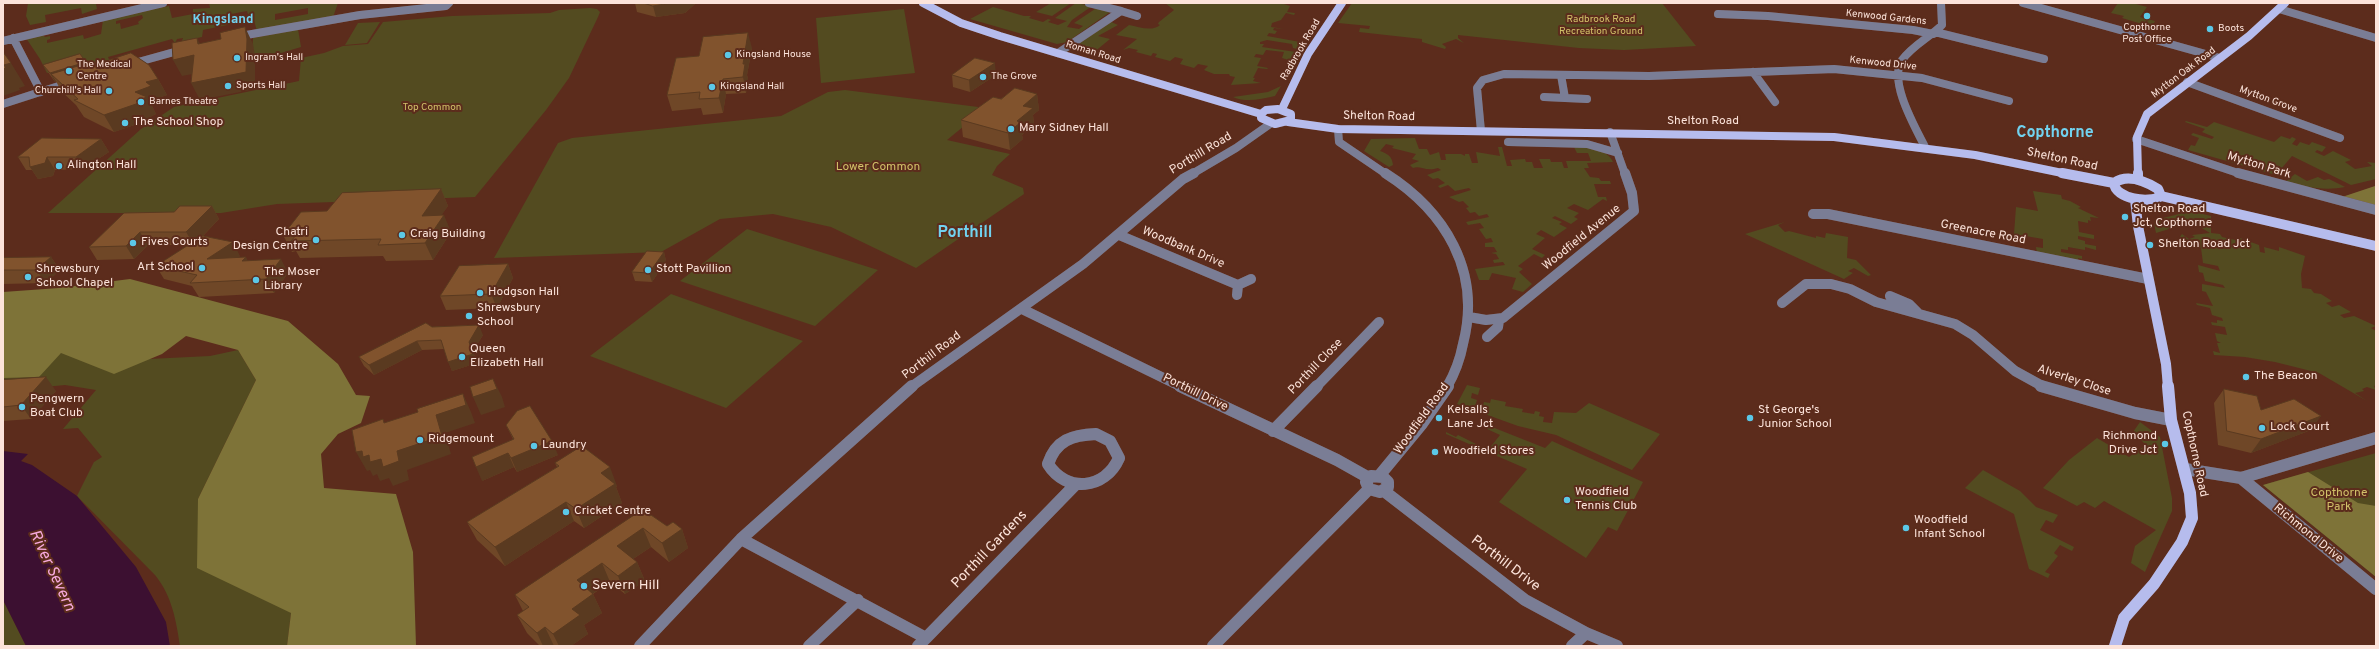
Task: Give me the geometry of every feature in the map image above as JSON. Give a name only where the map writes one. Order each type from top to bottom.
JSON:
[{"type":"main road","name":"Roman Road","points":[[923,3],[961,23],[1261,114]]},
{"type":"main road","name":"Radbrook Road","points":[[1282,109],[1308,54],[1342,3]]},
{"type":"main road","name":"Mytton Oak Road","points":[[2138,180],[2136,139],[2139,128],[2147,114],[2249,36],[2282,6]]},
{"type":"main road","points":[[1270,124],[1263,120],[1261,114],[1266,110],[1282,109],[1291,114],[1292,118],[1288,122]]},
{"type":"main road","name":"Shelton Road","points":[[1270,124],[1288,122],[1338,129],[1811,136],[1867,140],[1925,147],[1983,156],[2114,183]]},
{"type":"main road","points":[[2161,196],[2158,189],[2138,180],[2125,178],[2114,183],[2114,186],[2122,193],[2135,199],[2152,200],[2161,196],[2376,246]]},
{"type":"main road","name":"Copthorne Road","points":[[2115,646],[2124,618],[2162,571],[2182,542],[2192,518],[2192,506],[2185,469],[2171,420],[2166,364],[2138,226],[2135,199]]},
{"type":"street","points":[[3,40],[163,3]]},
{"type":"street","points":[[230,38],[360,15],[446,6],[449,3]]},
{"type":"street","points":[[1089,3],[1137,16]]},
{"type":"street","points":[[1925,147],[1905,103],[1898,74],[1898,67],[1903,59],[1942,25],[1941,3]]},
{"type":"street","points":[[2023,3],[2040,5],[2220,58]]},
{"type":"street","points":[[2282,6],[2376,38]]},
{"type":"street","points":[[1058,53],[1121,11]]},
{"type":"street","name":"Kenwood Gardens","points":[[1718,14],[1913,30],[1934,33],[2044,59]]},
{"type":"street","points":[[13,38],[41,92]]},
{"type":"street","points":[[124,66],[194,47]]},
{"type":"street","name":"Kenwood Drive","points":[[1481,130],[1477,88],[1483,80],[1504,74],[1649,76],[1834,68],[1898,74],[1922,78],[2009,101]]},
{"type":"street","points":[[1753,72],[1775,102]]},
{"type":"street","points":[[1561,75],[1565,98]]},
{"type":"street","points":[[3,104],[76,80]]},
{"type":"street","name":"Mytton Grove","points":[[2187,82],[2271,111],[2340,138]]},
{"type":"street","points":[[1544,97],[1587,99]]},
{"type":"street","name":"Porthill Road","points":[[640,646],[741,539],[806,483],[921,378],[1022,309],[1119,235],[1183,179],[1236,148],[1270,124]]},
{"type":"street","name":"Woodfield Road","points":[[1213,646],[1372,481],[1438,400],[1448,384],[1460,357],[1469,317],[1469,290],[1464,266],[1443,228],[1415,196],[1391,176],[1339,142],[1338,129]]},
{"type":"street","name":"Woodfield Avenue","points":[[1487,337],[1498,327],[1499,320],[1634,211],[1632,193],[1610,132]]},
{"type":"street","name":"Mytton Park","points":[[2136,139],[2237,173],[2321,198],[2376,210]]},
{"type":"street","points":[[1508,142],[1587,144],[1618,153]]},
{"type":"street","name":"Greenacre Road","points":[[1813,214],[1828,214],[2148,279]]},
{"type":"street","name":"Woodbank Drive","points":[[1119,235],[1237,290],[1251,279]]},
{"type":"street","name":"Alverley Close","points":[[1782,303],[1814,279],[1850,289],[1876,302],[1917,312],[1955,324],[1973,335],[2015,371],[2038,385],[2135,413],[2171,420]]},
{"type":"street","name":"Alverley Close","points":[[1890,296],[1909,304],[1917,312]]},
{"type":"street","name":"Porthill Drive","points":[[1022,309],[1272,431],[1337,460],[1372,481],[1376,492],[1384,491],[1525,600],[1586,633],[1617,646]]},
{"type":"street","points":[[1469,317],[1499,320]]},
{"type":"street","name":"Porthill Close","points":[[1272,431],[1379,322]]},
{"type":"street","points":[[1083,435],[1104,438],[1117,450],[1119,458],[1112,472],[1094,483],[1076,484],[1064,481],[1052,472],[1048,463],[1050,454],[1055,446],[1065,439],[1083,435]]},
{"type":"street","points":[[2185,469],[2241,478],[2376,438]]},
{"type":"street","name":"Richmond Drive","points":[[2241,478],[2376,589]]},
{"type":"street","name":"Porthill Gardens","points":[[741,539],[858,600],[922,642],[1076,484]]},
{"type":"street","points":[[809,646],[858,600]]},
{"type":"street","points":[[1572,646],[1586,633]]},
{"type":"green space","points":[[28,3],[98,3],[96,4],[97,9],[82,14],[81,8],[45,15],[46,22],[30,25],[26,16]]},
{"type":"green space","points":[[209,3],[338,3],[333,17],[257,31],[252,14],[248,14],[247,11],[231,14],[232,24],[203,30],[202,37],[187,40],[179,48],[183,38],[177,39],[175,43],[172,39],[108,57],[112,66],[89,68],[84,63],[47,73],[40,59],[26,38],[42,34],[45,37],[50,36],[47,43],[83,35],[84,39],[101,34],[103,20],[169,6],[172,18],[193,14],[193,9],[210,8]],"holes":[[[308,8],[308,14],[275,20],[275,14]],[[142,15],[143,18],[138,22],[139,24],[121,29],[120,23],[116,24],[116,21]]]},
{"type":"green space","points":[[1051,3],[1071,3],[1052,16],[1036,12]]},
{"type":"green space","points":[[1076,3],[1092,6],[1072,20],[1067,27],[1079,29],[1083,26],[1074,23],[1098,7],[1110,12],[1067,42],[1057,44],[970,19],[993,7],[1024,16],[1031,16],[1029,18],[1043,22],[1048,19],[1051,20],[1048,22],[1058,25],[1067,21],[1055,18]]},
{"type":"green space","points":[[1165,3],[1303,4],[1284,4],[1290,6],[1287,12],[1295,13],[1294,15],[1286,13],[1281,20],[1272,23],[1271,27],[1284,29],[1274,28],[1273,30],[1277,31],[1275,34],[1269,33],[1267,36],[1300,42],[1297,49],[1293,48],[1292,44],[1267,40],[1260,42],[1260,44],[1264,44],[1262,47],[1296,52],[1292,61],[1282,58],[1284,52],[1266,50],[1263,55],[1256,54],[1254,57],[1261,58],[1257,66],[1268,68],[1258,68],[1253,78],[1255,78],[1253,81],[1261,83],[1231,85],[1235,77],[1230,76],[1229,74],[1214,74],[1204,70],[1208,66],[1198,64],[1194,68],[1180,64],[1183,59],[1175,57],[1170,61],[1155,57],[1157,54],[1153,53],[1151,56],[1136,52],[1138,50],[1129,48],[1123,50],[1137,39],[1116,35],[1129,25],[1149,29],[1157,27],[1160,25],[1158,24],[1159,22],[1174,10]]},
{"type":"green space","name":"Radbrook Road Recreation Ground","points":[[1352,3],[1662,3],[1696,46],[1624,50],[1579,48],[1458,35],[1458,38],[1464,43],[1456,39],[1442,44],[1446,47],[1445,49],[1422,42],[1422,39],[1359,32],[1360,28],[1369,29],[1370,26],[1338,23]]},
{"type":"green space","points":[[2118,3],[2132,3],[2147,7],[2140,17],[2155,21],[2152,27],[2122,18],[2124,16],[2111,13]]},
{"type":"green space","name":"Top Common","points":[[597,9],[600,12],[569,78],[546,110],[475,197],[277,204],[221,213],[48,213],[141,129],[174,107],[299,81],[301,58],[324,53],[343,46],[368,44],[383,22],[452,16],[550,13],[559,10]]},
{"type":"green space","points":[[904,9],[915,73],[821,83],[816,18]]},
{"type":"green space","points":[[1109,21],[1118,25],[1098,36],[1110,39],[1093,53],[1081,50],[1076,44]]},
{"type":"green space","points":[[380,22],[367,43],[345,45],[358,23]]},
{"type":"green space","points":[[298,29],[301,47],[271,56],[252,55],[253,38]]},
{"type":"green space","points":[[1281,86],[1275,96],[1248,100],[1233,97],[1268,92]]},
{"type":"green space","name":"Lower Common","points":[[845,90],[986,108],[947,140],[1010,154],[997,166],[992,175],[1023,188],[1024,194],[916,268],[831,227],[773,214],[720,219],[661,252],[494,258],[558,143],[572,138],[781,116],[828,92]]},
{"type":"green space","points":[[2185,122],[2207,127],[2214,122],[2274,142],[2281,136],[2290,139],[2292,137],[2296,139],[2292,144],[2297,146],[2300,142],[2309,145],[2312,142],[2326,147],[2322,152],[2317,150],[2315,152],[2324,156],[2333,151],[2351,160],[2345,162],[2355,169],[2372,166],[2367,162],[2376,163],[2376,179],[2351,185],[2292,156],[2276,175],[2188,150],[2191,145],[2195,146],[2199,138],[2191,135],[2193,133],[2212,139],[2214,137],[2202,132],[2205,129]]},
{"type":"green space","points":[[1415,138],[1419,149],[1427,149],[1430,155],[1439,152],[1441,160],[1446,160],[1445,154],[1461,154],[1465,156],[1465,154],[1469,154],[1472,163],[1478,163],[1476,152],[1500,156],[1498,147],[1502,147],[1507,166],[1512,166],[1510,160],[1525,159],[1526,162],[1532,162],[1534,168],[1543,168],[1539,159],[1550,159],[1551,162],[1562,162],[1564,168],[1568,168],[1566,161],[1591,161],[1588,153],[1577,153],[1574,147],[1596,149],[1610,157],[1613,162],[1587,163],[1589,168],[1584,168],[1590,177],[1599,178],[1601,181],[1610,181],[1611,184],[1594,184],[1598,197],[1606,197],[1607,201],[1603,199],[1588,210],[1574,204],[1567,208],[1579,213],[1574,217],[1578,219],[1571,224],[1555,216],[1552,218],[1562,222],[1559,224],[1567,228],[1554,237],[1541,230],[1536,234],[1545,238],[1532,249],[1545,255],[1542,258],[1534,254],[1518,266],[1523,269],[1519,272],[1532,284],[1523,292],[1512,289],[1516,278],[1492,273],[1489,280],[1479,280],[1475,269],[1505,265],[1503,262],[1494,263],[1493,260],[1499,259],[1496,254],[1491,253],[1497,252],[1494,247],[1485,247],[1485,243],[1493,242],[1491,238],[1486,239],[1479,229],[1484,228],[1480,223],[1468,225],[1466,222],[1489,217],[1487,214],[1479,216],[1475,212],[1470,213],[1466,208],[1469,207],[1463,201],[1459,202],[1449,197],[1471,190],[1469,188],[1455,191],[1448,185],[1440,188],[1438,186],[1445,183],[1438,178],[1433,179],[1427,175],[1441,170],[1438,168],[1413,168],[1410,165],[1419,161],[1412,159],[1416,154],[1392,148],[1394,146],[1386,144],[1380,151],[1391,157],[1393,165],[1389,167],[1364,151],[1371,139]]},
{"type":"green space","points":[[2295,174],[2307,181],[2318,177],[2324,180],[2329,179],[2345,187],[2330,189],[2315,188],[2285,182]]},
{"type":"green space","points":[[2375,186],[2376,208],[2339,198]]},
{"type":"green space","points":[[2033,191],[2061,195],[2062,199],[2070,201],[2081,207],[2078,208],[2099,218],[2090,217],[2091,221],[2088,220],[2088,223],[2078,221],[2079,232],[2094,235],[2094,239],[2078,236],[2078,239],[2085,241],[2085,244],[2096,246],[2096,250],[2085,247],[2085,250],[2068,247],[2068,250],[2061,249],[2061,252],[2082,256],[2082,259],[2078,258],[2078,261],[2037,253],[2036,247],[2043,248],[2043,239],[2014,234],[2016,207],[2038,211]]},
{"type":"green space","points":[[2191,211],[2211,216],[2211,233],[2220,234],[2222,237],[2240,241],[2240,238],[2259,245],[2260,252],[2265,253],[2264,247],[2279,251],[2279,247],[2305,256],[2301,274],[2302,288],[2311,289],[2314,293],[2321,294],[2332,301],[2326,303],[2332,307],[2339,305],[2351,312],[2340,315],[2344,318],[2354,316],[2376,326],[2371,328],[2376,331],[2376,385],[2374,386],[2376,390],[2367,387],[2362,389],[2364,391],[2355,393],[2367,401],[2319,373],[2275,362],[2245,357],[2214,355],[2213,351],[2220,353],[2217,343],[2221,343],[2217,341],[2215,333],[2227,335],[2225,327],[2212,325],[2211,322],[2217,323],[2217,320],[2223,321],[2222,318],[2212,315],[2210,308],[2197,305],[2196,303],[2213,306],[2206,292],[2202,291],[2202,284],[2225,288],[2223,285],[2205,281],[2203,273],[2199,272],[2198,265],[2220,271],[2218,266],[2203,263],[2201,248],[2181,243],[2181,241],[2190,243],[2190,241],[2179,238],[2182,234],[2189,239],[2195,237],[2192,235],[2210,233],[2192,222],[2156,233],[2154,223],[2155,220]]},
{"type":"green space","points":[[1785,222],[1778,225],[1785,232],[1789,231],[1816,238],[1816,236],[1825,238],[1826,233],[1848,237],[1847,258],[1856,260],[1871,275],[1868,276],[1854,268],[1848,271],[1853,273],[1844,279],[1745,234]]},
{"type":"green space","points":[[747,229],[878,270],[815,326],[680,281]]},
{"type":"green space","points":[[130,279],[288,321],[338,364],[356,395],[370,396],[361,423],[338,434],[321,454],[324,488],[396,494],[413,552],[416,646],[287,646],[291,613],[197,568],[198,499],[256,380],[238,350],[186,336],[162,354],[114,374],[61,353],[39,377],[3,378],[3,292],[59,288]]},
{"type":"green space","points":[[671,294],[803,341],[726,408],[590,356]]},
{"type":"green space","points":[[3,340],[149,359],[210,356],[238,350],[256,380],[198,499],[291,613],[287,646],[180,646],[172,609],[166,591],[161,583],[155,575],[77,496],[94,462],[102,457],[78,428],[63,429],[96,390],[65,385],[3,391]]},
{"type":"green space","name":"Woodfield Tennis Club","points":[[1467,385],[1480,388],[1478,395],[1472,393],[1471,398],[1477,400],[1476,403],[1483,405],[1484,402],[1490,403],[1491,399],[1506,402],[1505,406],[1523,409],[1522,412],[1534,414],[1535,411],[1540,412],[1539,416],[1544,417],[1543,422],[1552,423],[1554,412],[1576,413],[1589,403],[1660,434],[1632,470],[1556,435],[1518,426],[1457,404]]},
{"type":"green space","points":[[2140,422],[2160,437],[2172,498],[2172,511],[2145,572],[2131,563],[2135,546],[2156,530],[2104,501],[2095,508],[2084,502],[2077,506],[2043,488],[2069,460],[2097,438],[2129,457],[2143,447],[2144,443],[2133,432]]},
{"type":"green space","name":"Woodfield Tennis Club","points":[[1487,425],[1545,448],[1552,441],[1643,482],[1617,531],[1608,527],[1586,558],[1499,502],[1527,469],[1446,434],[1446,432],[1456,437],[1458,435],[1488,450],[1500,435],[1485,428]]},
{"type":"green space","name":"Copthorne Park","points":[[2376,453],[2376,577],[2263,485]]},
{"type":"green space","points":[[1983,470],[2020,491],[2036,507],[2058,515],[2053,523],[2046,520],[2040,530],[2074,547],[2072,551],[2060,545],[2054,553],[2058,556],[2045,572],[2050,574],[2048,578],[2029,569],[2014,514],[1965,488]]},
{"type":"green space","name":"Copthorne Park","points":[[2308,472],[2358,503],[2376,506],[2376,577],[2263,485]]},
{"type":"green space","points":[[3,600],[26,646],[3,646]]},
{"type":"water","name":"River Severn","points":[[3,451],[28,454],[21,461],[32,465],[77,496],[136,567],[166,622],[170,646],[26,646],[3,600]]},
{"type":"building","points":[[644,3],[670,3],[653,6]]},
{"type":"building","points":[[245,27],[247,39],[246,72],[191,83],[194,55],[173,60],[172,43],[197,38],[198,44],[221,39],[220,33]]},
{"type":"building","points":[[748,33],[743,64],[745,64],[743,77],[723,79],[719,98],[699,99],[700,92],[667,95],[676,58],[699,56],[703,37]]},
{"type":"building","points":[[3,52],[11,63],[4,65],[6,68],[3,69]]},
{"type":"building","points":[[131,53],[149,65],[158,79],[146,82],[151,86],[135,92],[147,97],[136,101],[139,103],[104,115],[74,100],[78,99],[51,74],[88,63],[90,66]]},
{"type":"building","points":[[80,54],[86,62],[50,73],[43,65]]},
{"type":"building","points":[[975,58],[995,63],[969,80],[952,75]]},
{"type":"building","points":[[1015,88],[1037,94],[1023,106],[1033,108],[1017,121],[1021,122],[1008,133],[961,120],[993,97],[1001,99]]},
{"type":"building","points":[[42,138],[101,139],[76,157],[47,157],[45,163],[30,167],[29,157],[18,157]]},
{"type":"building","points":[[441,189],[422,216],[444,215],[425,243],[378,245],[381,239],[291,241],[297,234],[283,235],[301,212],[327,211],[342,193]]},
{"type":"building","points":[[180,206],[212,206],[186,232],[140,232],[126,246],[89,247],[124,213],[174,212]]},
{"type":"building","points":[[203,236],[233,242],[207,259],[246,257],[242,261],[281,259],[266,279],[190,283],[197,275],[156,266]]},
{"type":"building","points":[[647,251],[664,252],[649,273],[632,272]]},
{"type":"building","points":[[51,257],[36,270],[3,270],[3,258]]},
{"type":"building","points":[[508,264],[491,294],[440,296],[459,266]]},
{"type":"building","points":[[426,323],[432,327],[479,325],[469,342],[473,354],[448,362],[441,340],[417,341],[369,365],[359,357]]},
{"type":"building","points":[[46,377],[21,405],[3,407],[3,380]]},
{"type":"building","points":[[493,379],[497,389],[473,397],[470,387]]},
{"type":"building","points":[[2224,389],[2257,396],[2261,410],[2294,399],[2321,416],[2261,439],[2227,431]]},
{"type":"building","points":[[463,394],[466,405],[436,415],[442,436],[397,451],[399,461],[383,467],[381,459],[370,462],[369,455],[363,457],[362,451],[356,452],[352,430],[383,419],[384,423],[418,412],[417,409]]},
{"type":"building","points":[[530,406],[552,441],[511,458],[508,453],[476,467],[472,457],[514,439],[506,425],[517,411]]},
{"type":"building","points":[[582,446],[610,467],[601,473],[615,484],[576,509],[566,502],[495,547],[467,522],[559,466],[555,463]]},
{"type":"building","points":[[642,510],[649,516],[651,515],[667,526],[673,522],[682,529],[662,543],[643,528],[617,546],[637,562],[618,576],[602,563],[577,580],[593,594],[572,609],[580,615],[553,634],[545,627],[537,633],[517,615],[529,607],[515,595]]},
{"type":"place","name":"Copthorne Post Office","points":[[2147,16]]},
{"type":"place","name":"Boots","points":[[2210,29]]},
{"type":"place","name":"Kingsland House","points":[[728,55]]},
{"type":"place","name":"Ingram's Hall","points":[[237,58]]},
{"type":"place","name":"The Medical Centre","points":[[69,71]]},
{"type":"place","name":"The Grove","points":[[983,77]]},
{"type":"place","name":"Sports Hall","points":[[228,86]]},
{"type":"place","name":"Kingsland Hall","points":[[712,87]]},
{"type":"place","name":"Churchill's Hall","points":[[109,91]]},
{"type":"place","name":"Barnes Theatre","points":[[141,102]]},
{"type":"place","name":"The School Shop","points":[[125,123]]},
{"type":"place","name":"Mary Sidney Hall","points":[[1011,129]]},
{"type":"place","name":"Alington Hall","points":[[59,166]]},
{"type":"place","name":"Shelton Road Jct, Copthorne","points":[[2125,217]]},
{"type":"place","name":"Craig Building","points":[[402,235]]},
{"type":"place","name":"Chatri Design Centre","points":[[316,240]]},
{"type":"place","name":"Fives Courts","points":[[133,243]]},
{"type":"place","name":"Shelton Road Jct","points":[[2150,245]]},
{"type":"place","name":"Art School","points":[[202,268]]},
{"type":"place","name":"Stott Pavillion","points":[[648,270]]},
{"type":"place","name":"Shrewsbury School Chapel","points":[[28,277]]},
{"type":"place","name":"The Moser Library","points":[[256,280]]},
{"type":"place","name":"Hodgson Hall","points":[[480,293]]},
{"type":"place","name":"Shrewsbury School","points":[[469,316]]},
{"type":"place","name":"Queen Elizabeth Hall","points":[[462,357]]},
{"type":"place","name":"The Beacon","points":[[2246,377]]},
{"type":"place","name":"Pengwern Boat Club","points":[[22,407]]},
{"type":"place","name":"Kelsalls Lane Jct","points":[[1439,418]]},
{"type":"place","name":"St George's Junior School","points":[[1750,418]]},
{"type":"place","name":"Lock Court","points":[[2262,428]]},
{"type":"place","name":"Ridgemount","points":[[420,440]]},
{"type":"place","name":"Richmond Drive Jct","points":[[2165,444]]},
{"type":"place","name":"Laundry","points":[[534,446]]},
{"type":"place","name":"Woodfield Stores","points":[[1435,452]]},
{"type":"place","name":"Woodfield Tennis Club","points":[[1567,500]]},
{"type":"place","name":"Cricket Centre","points":[[566,512]]},
{"type":"place","name":"Woodfield Infant School","points":[[1906,528]]},
{"type":"place","name":"Severn Hill","points":[[584,586]]},
{"type":"district","name":"Kingsland","points":[[223,20]]},
{"type":"district","name":"Copthorne","points":[[2055,134]]},
{"type":"district","name":"Porthill","points":[[965,234]]}]
